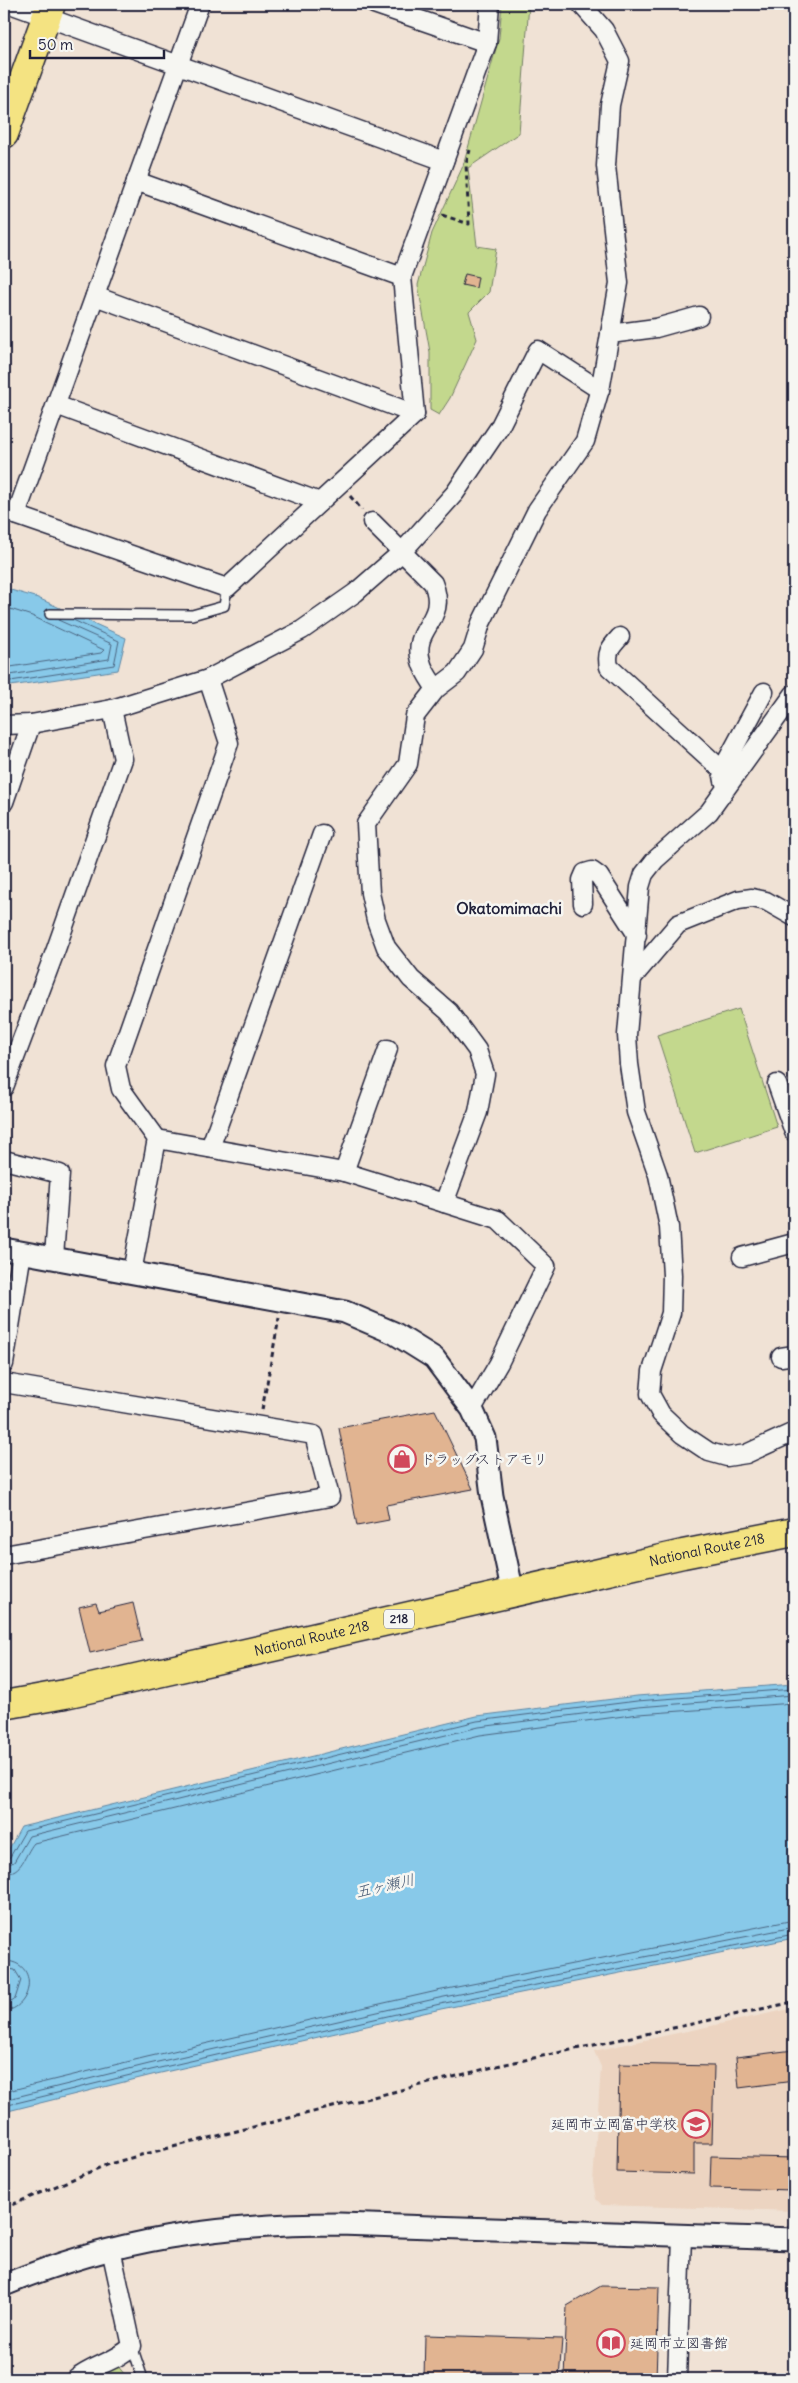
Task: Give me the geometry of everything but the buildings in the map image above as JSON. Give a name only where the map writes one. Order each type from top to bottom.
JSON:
[{"type":"main road","points":[[4,134],[48,10]]},
{"type":"main road","name":"National Route 218","points":[[4,1705],[65,1694],[683,1554],[794,1532]]},
{"type":"street","points":[[10,4],[48,10],[178,65],[444,161]]},
{"type":"street","points":[[200,4],[56,405],[10,513],[227,588],[341,485],[415,414]]},
{"type":"street","points":[[374,4],[487,43]]},
{"type":"street","points":[[415,414],[402,277],[487,43],[490,4]]},
{"type":"street","points":[[444,1203],[478,1112],[486,1074],[477,1050],[449,1012],[411,980],[386,947],[376,920],[370,892],[366,824],[408,764],[415,716],[436,689],[456,674],[473,649],[481,623],[537,510],[585,441],[600,390],[619,283],[606,166],[610,106],[620,60],[604,30],[581,4]]},
{"type":"street","points":[[136,181],[402,277]]},
{"type":"street","points":[[95,296],[415,414]]},
{"type":"street","points":[[610,334],[656,328],[699,316]]},
{"type":"street","points":[[4,725],[31,724],[112,709],[208,679],[302,630],[355,593],[402,552],[455,493],[499,428],[538,350],[600,390]]},
{"type":"street","points":[[56,405],[320,502]]},
{"type":"street","points":[[372,522],[433,583],[438,595],[438,608],[421,637],[420,648],[420,661],[436,689]]},
{"type":"street","points":[[620,637],[609,648],[607,656],[610,667],[722,770]]},
{"type":"street","points":[[208,679],[230,742],[116,1066],[120,1089],[157,1139],[344,1172],[498,1220],[546,1266],[499,1363],[472,1409]]},
{"type":"street","points":[[725,790],[722,770],[764,692]]},
{"type":"street","points":[[794,694],[709,812],[655,860],[644,874],[640,888],[627,1035],[636,1112],[658,1175],[669,1226],[672,1275],[671,1313],[652,1371],[650,1394],[661,1414],[675,1427],[709,1452],[727,1457],[746,1454],[794,1432]]},
{"type":"street","points":[[4,1087],[56,949],[123,760],[112,709]]},
{"type":"street","points":[[4,802],[31,724]]},
{"type":"street","points":[[210,1148],[322,834]]},
{"type":"street","points":[[583,904],[582,880],[585,873],[592,871],[599,876],[637,935]]},
{"type":"street","points":[[633,977],[678,924],[738,900],[752,898],[766,901],[794,917]]},
{"type":"street","points":[[344,1172],[388,1049]]},
{"type":"street","points":[[777,1084],[794,1132]]},
{"type":"street","points":[[132,1272],[157,1139]]},
{"type":"street","points":[[4,1160],[60,1174],[54,1257]]},
{"type":"street","points":[[742,1257],[794,1243]]},
{"type":"street","points":[[4,1364],[13,1250],[345,1312],[394,1333],[434,1358],[472,1409],[485,1438],[492,1496],[513,1593]]},
{"type":"street","points":[[4,1383],[314,1435],[330,1497],[4,1555]]},
{"type":"street","points":[[4,2285],[57,2265],[111,2249],[173,2235],[223,2228],[280,2224],[339,2224],[794,2239]]},
{"type":"street","points":[[676,2379],[682,2236]]},
{"type":"street","points":[[76,2379],[82,2374],[123,2354],[132,2346],[111,2249]]},
{"type":"lane","points":[[50,614],[192,615],[224,606],[227,588]]},
{"type":"lane","points":[[132,2346],[143,2379]]},
{"type":"path","points":[[427,210],[469,224],[466,164],[470,150]]},
{"type":"path","points":[[341,485],[372,522]]},
{"type":"path","points":[[259,1426],[282,1300]]},
{"type":"path","points":[[4,2208],[106,2165],[141,2155],[501,2065],[794,2002]]},
{"type":"shaded area","name":"延岡市立岡富中学校","points":[[794,2008],[794,2211],[602,2205],[596,2199],[593,2182],[601,2067],[594,2051]]},
{"type":"green space","points":[[502,4],[529,4],[519,133],[468,168],[477,246],[496,249],[489,292],[469,312],[477,339],[450,398],[439,415],[430,410],[430,352],[418,285],[432,233],[463,166],[499,38]]},
{"type":"green space","points":[[739,1009],[777,1127],[695,1153],[657,1035]]},
{"type":"green space","points":[[117,2365],[125,2375],[120,2379],[95,2379]]},
{"type":"water","points":[[4,588],[38,598],[126,638],[118,670],[4,687]]},
{"type":"water","name":"五ヶ瀬川","points":[[794,1684],[794,1938],[441,2009],[152,2075],[4,2112],[4,1999],[10,1980],[4,1979],[4,1858],[21,1827],[477,1716],[637,1696]]},
{"type":"place","name":"ドラッグストアモリ","points":[[402,1459]]},
{"type":"place","name":"延岡市立岡富中学校","points":[[696,2124]]},
{"type":"place","name":"延岡市立図書館","points":[[611,2343]]},
{"type":"district","name":"Okatomimachi","points":[[509,908]]}]
